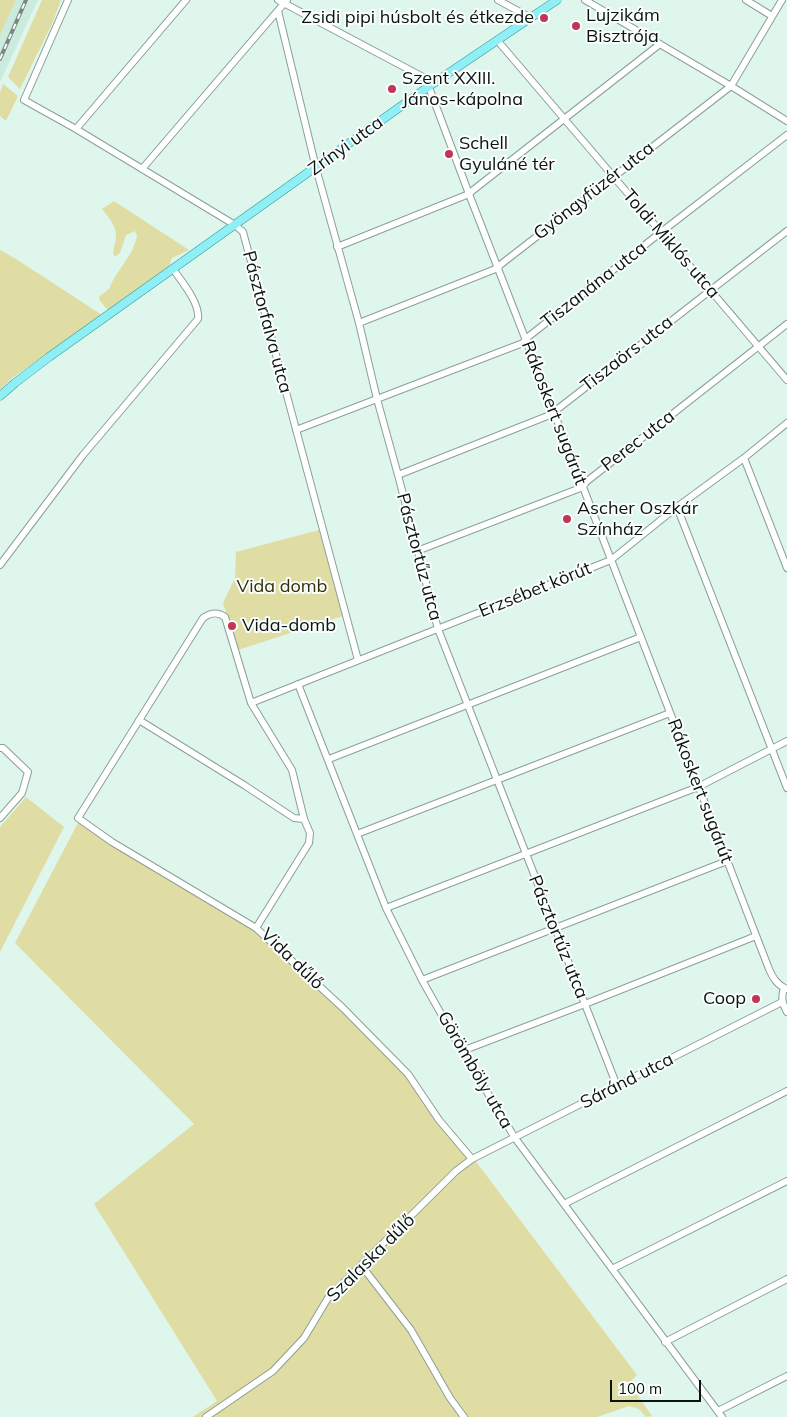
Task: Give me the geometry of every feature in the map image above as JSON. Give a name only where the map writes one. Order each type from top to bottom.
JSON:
[{"type":"main road","name":"Zrínyi utca","points":[[0,396],[29,372],[428,87],[557,0]]},
{"type":"street","name":"Pásztorfalva utca","points":[[68,0],[24,100],[76,129],[235,225],[243,232],[358,660]]},
{"type":"street","points":[[76,129],[186,0]]},
{"type":"street","points":[[498,0],[531,18]]},
{"type":"street","points":[[585,0],[787,121]]},
{"type":"street","points":[[746,0],[772,16]]},
{"type":"street","name":"Gyöngyfüzér utca","points":[[359,323],[498,268],[613,176],[731,86],[782,0]]},
{"type":"street","points":[[142,169],[278,11],[283,1]]},
{"type":"street","name":"Rákoskert sugárút","points":[[283,1],[423,77],[427,82],[756,936],[773,978],[785,989],[782,995],[782,1002]]},
{"type":"street","name":"Pásztortűz utca","points":[[278,11],[316,168],[359,323],[377,399],[438,629],[616,1086]]},
{"type":"street","name":"Toldi Miklós utca","points":[[497,40],[787,380]]},
{"type":"street","points":[[337,247],[469,194],[660,44]]},
{"type":"street","name":"Tiszanána utca","points":[[296,430],[526,340],[660,233],[787,136]]},
{"type":"street","name":"Tiszaörs utca","points":[[398,475],[546,417],[554,412],[787,231]]},
{"type":"street","points":[[0,565],[83,455],[198,319],[199,312],[190,294],[173,269]]},
{"type":"street","name":"Perec utca","points":[[417,551],[583,487],[587,481],[787,324]]},
{"type":"street","name":"Erzsébet körút","points":[[251,703],[611,560],[787,423]]},
{"type":"street","points":[[744,458],[787,568]]},
{"type":"street","points":[[678,507],[787,788]]},
{"type":"street","name":"Vida dűlő","points":[[139,720],[203,618],[215,613],[225,617],[251,703],[292,770],[304,819],[310,833],[309,843],[256,928],[343,1008],[408,1074],[439,1120],[472,1159]]},
{"type":"street","points":[[329,759],[641,638]]},
{"type":"street","name":"Görömböly utca","points":[[298,684],[386,908],[422,980],[462,1051],[515,1138],[722,1417]]},
{"type":"street","points":[[357,834],[670,713]]},
{"type":"street","points":[[256,928],[112,842],[78,818],[139,720],[294,818],[304,819]]},
{"type":"street","points":[[386,908],[698,787],[787,741]]},
{"type":"street","points":[[0,818],[22,793],[28,772],[1,748]]},
{"type":"street","points":[[422,980],[727,862]]},
{"type":"street","points":[[462,1051],[756,936]]},
{"type":"street","points":[[782,1002],[787,1012]]},
{"type":"street","name":"Sáránd utca","points":[[472,1159],[782,1002]]},
{"type":"street","points":[[564,1204],[787,1091]]},
{"type":"street","name":"Szalaska dűlő","points":[[206,1417],[273,1371],[304,1338],[328,1298],[456,1171],[472,1159]]},
{"type":"street","points":[[612,1269],[787,1181]]},
{"type":"street","points":[[361,1265],[410,1330],[450,1398],[464,1417]]},
{"type":"street","points":[[666,1342],[787,1280]]},
{"type":"street","points":[[718,1411],[787,1376]]},
{"type":"shaded area","points":[[16,0],[38,0],[0,82],[0,35]]},
{"type":"green space","points":[[0,0],[16,0],[0,35]]},
{"type":"green space","points":[[42,0],[61,0],[52,24],[20,89],[8,77]]},
{"type":"green space","points":[[3,84],[18,96],[6,121],[0,116],[0,92]]},
{"type":"green space","points":[[114,201],[189,250],[172,258],[169,266],[108,310],[99,297],[109,289],[132,251],[137,237],[135,231],[126,235],[120,253],[114,256],[115,230],[102,209]]},
{"type":"green space","points":[[0,250],[102,315],[12,378],[0,389]]},
{"type":"green space","name":"Vida domb","points":[[319,530],[343,616],[238,650],[223,603],[235,578],[236,552]]},
{"type":"green space","points":[[26,797],[64,827],[0,952],[0,827]]},
{"type":"green space","points":[[79,821],[251,927],[343,1008],[407,1077],[467,1158],[471,1155],[637,1375],[629,1383],[652,1416],[646,1417],[639,1409],[629,1406],[597,1417],[193,1417],[217,1401],[94,1204],[194,1124],[15,943]]},
{"type":"railway","points":[[0,59],[26,0]]},
{"type":"place","name":"Zsidi pipi húsbolt és étkezde","points":[[544,18]]},
{"type":"place","name":"Lujzikám Bisztrója","points":[[576,26]]},
{"type":"place","name":"Szent XXIII. János-kápolna","points":[[392,89]]},
{"type":"place","name":"Schell Gyuláné tér","points":[[449,154]]},
{"type":"place","name":"Ascher Oszkár Színház","points":[[567,519]]},
{"type":"place","name":"Vida-domb","points":[[232,626]]},
{"type":"place","name":"Coop","points":[[756,999]]}]
